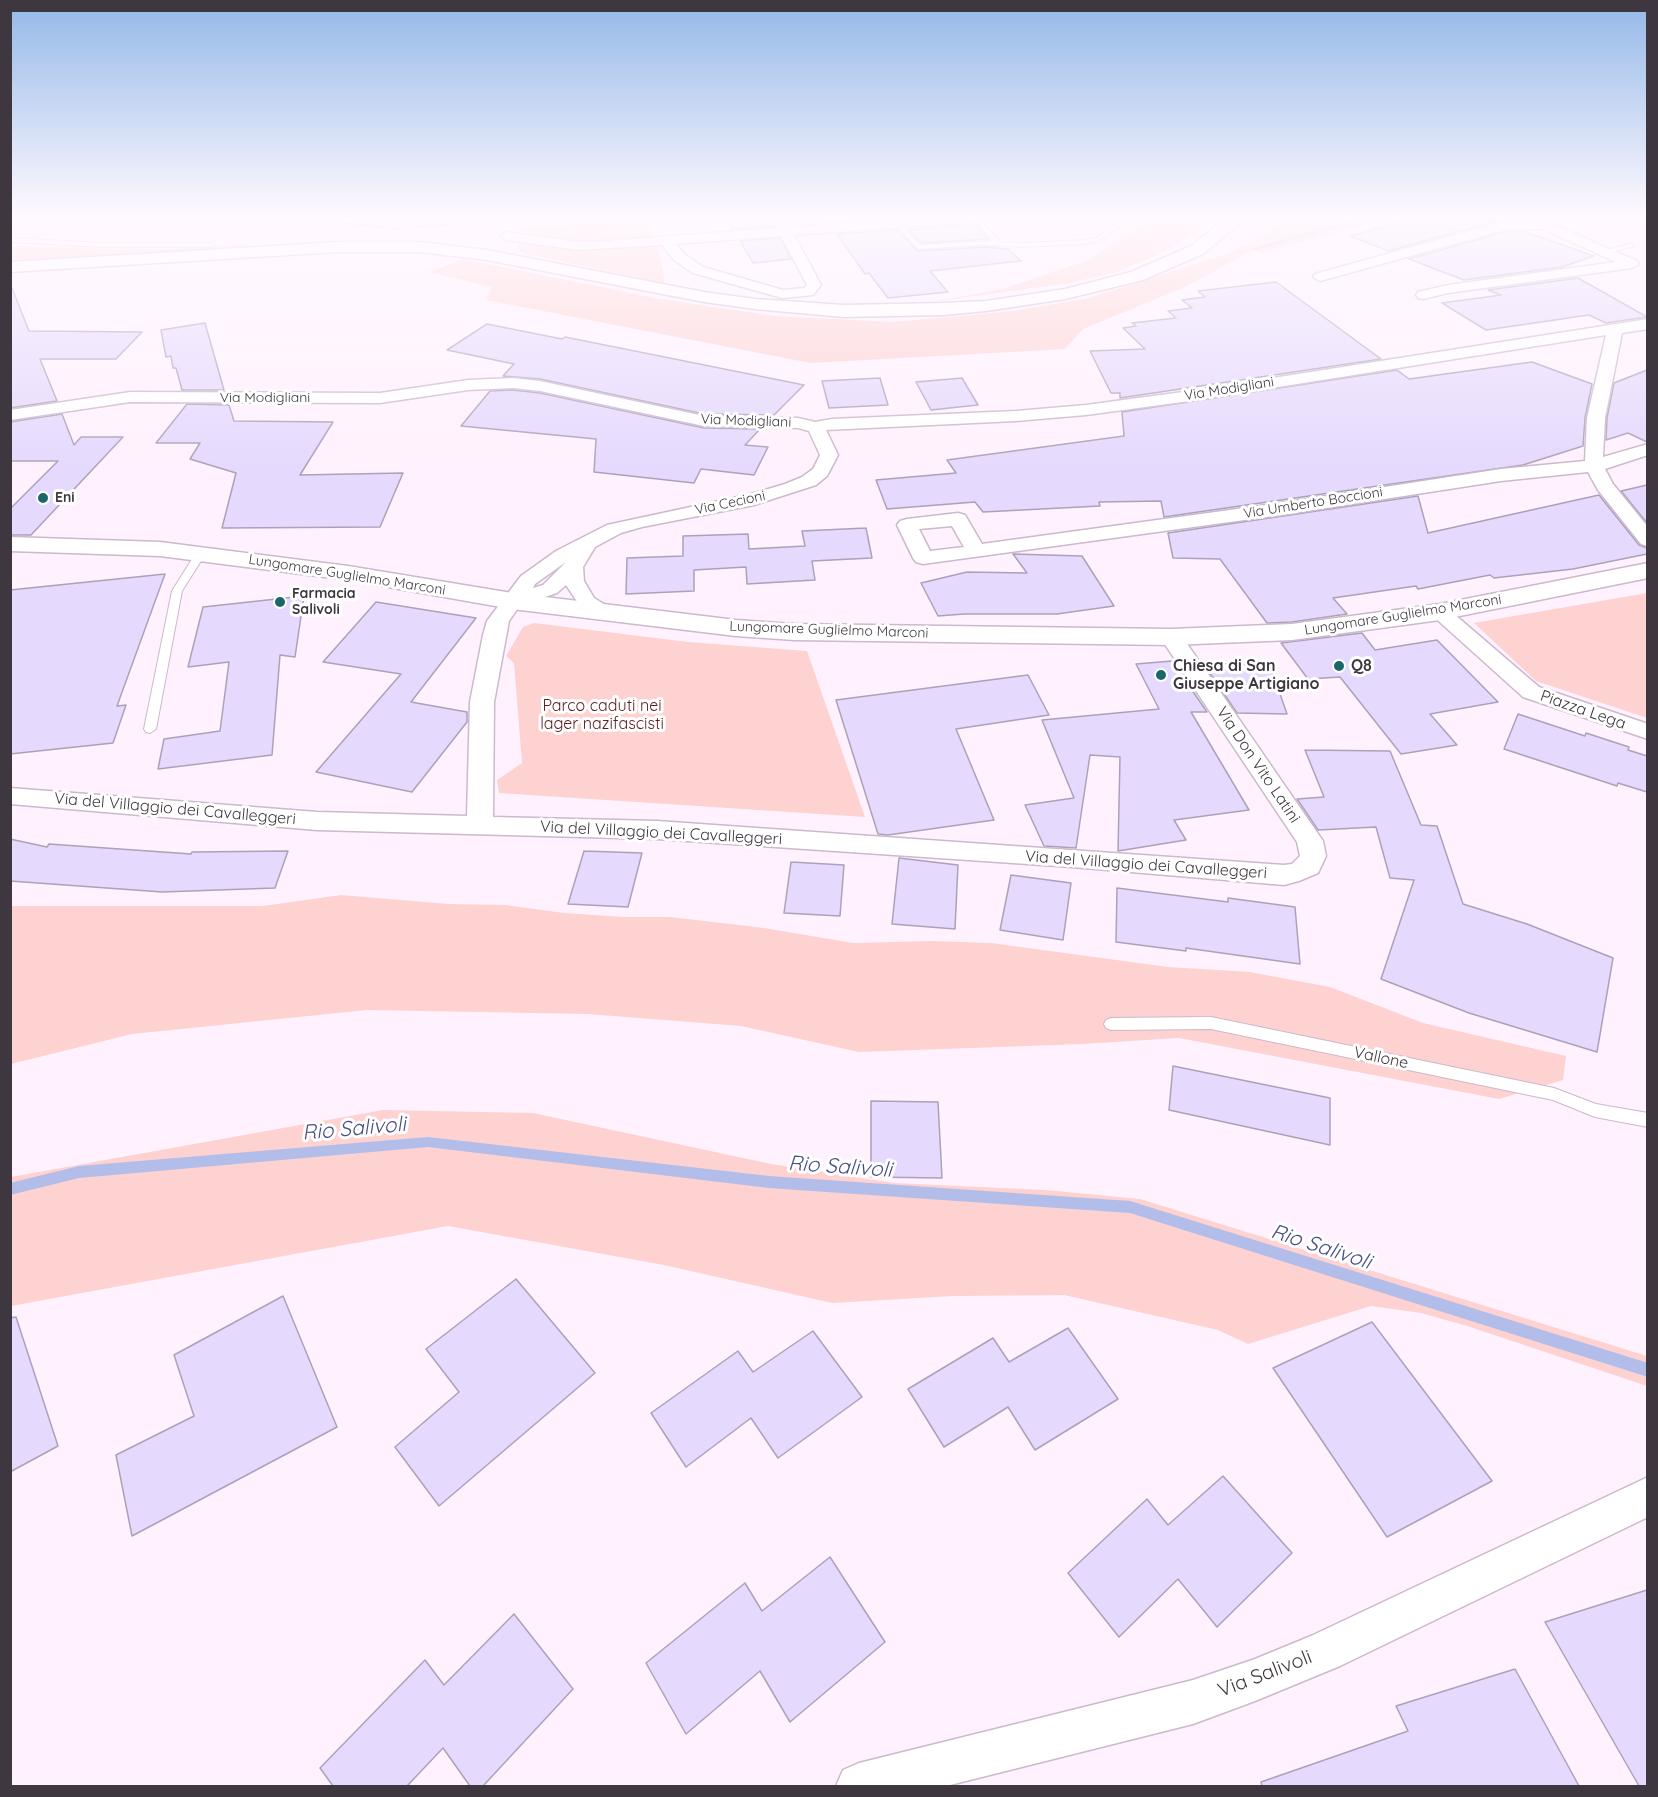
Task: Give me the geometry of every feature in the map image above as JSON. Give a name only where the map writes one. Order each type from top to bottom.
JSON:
[{"type":"street","points":[[732,301],[844,311],[943,309],[1020,301]]},
{"type":"street","name":"Via Modigliani","points":[[10,416],[130,397],[380,398],[468,385],[513,383],[540,386],[704,421],[798,423],[815,428],[847,423],[1016,416],[1086,410],[1190,396],[1552,337],[1647,324]]},
{"type":"street","points":[[1615,329],[1596,418],[1594,466],[1605,486],[1647,540]]},
{"type":"street","points":[[1552,337],[1578,344],[1607,362]]},
{"type":"street","name":"Via Cecioni","points":[[480,825],[482,702],[494,635],[498,621],[528,580],[543,567],[614,529],[754,499],[809,481],[821,472],[829,455],[821,435],[815,428]]},
{"type":"street","name":"Via Umberto Boccioni","points":[[976,551],[1281,509],[1501,475],[1594,466],[1647,449]]},
{"type":"street","points":[[512,601],[550,589],[573,567],[588,541]]},
{"type":"street","name":"Lungomare Guglielmo Marconi","points":[[10,544],[120,546],[201,554],[348,573],[512,601],[736,628],[794,632],[1171,637],[1292,632],[1440,612],[1647,570]]},
{"type":"street","points":[[573,567],[574,581],[579,593],[587,602],[603,612]]},
{"type":"street","name":"Piazza Lega","points":[[1440,612],[1531,692],[1647,732]]},
{"type":"street","name":"Via Don Vito Latini","points":[[1171,637],[1310,841],[1313,856],[1309,866]]},
{"type":"street","name":"Via del Villaggio dei Cavalleggeri","points":[[10,796],[317,821],[657,830],[1284,875],[1299,872],[1309,866]]},
{"type":"street","name":"Via Salivoli","points":[[860,1786],[1193,1702],[1255,1680],[1325,1651],[1647,1496]]},
{"type":"lane","points":[[150,729],[177,591],[201,554]]},
{"type":"lane","name":"Vallone","points":[[1111,1024],[1211,1023],[1554,1094],[1595,1110],[1647,1120]]},
{"type":"green space","points":[[490,301],[673,301],[775,316],[892,322],[1014,311],[1072,301],[1151,301],[1083,329],[1065,349],[811,363]]},
{"type":"green space","points":[[1647,593],[1647,718],[1536,681],[1474,623]]},
{"type":"green space","name":"Parco caduti nei lager nazifascisti","points":[[534,623],[688,642],[807,651],[865,817],[499,793],[497,780],[522,763],[514,663],[506,656],[523,627]]},
{"type":"green space","points":[[341,895],[448,904],[505,905],[564,913],[670,917],[764,928],[853,943],[932,941],[991,943],[1168,967],[1250,972],[1330,987],[1423,1023],[1566,1056],[1563,1080],[1499,1099],[1179,1038],[859,1052],[741,1026],[588,1014],[367,1010],[132,1034],[11,1064],[11,906],[263,906]]},
{"type":"green space","points":[[383,1110],[533,1113],[771,1164],[894,1183],[1045,1190],[1140,1199],[1647,1356],[1647,1386],[1467,1326],[1421,1313],[1371,1306],[1248,1344],[1218,1330],[1064,1295],[954,1296],[832,1303],[664,1265],[448,1226],[11,1306],[11,1177]]},
{"type":"building","points":[[10,301],[17,301],[29,331],[142,332],[116,359],[40,359],[57,401],[10,408]]},
{"type":"building","points":[[1183,301],[1302,301],[1381,359],[1120,398],[1120,393],[1111,393],[1090,351],[1145,349],[1123,328],[1136,326],[1132,323],[1176,318],[1168,311],[1192,308]]},
{"type":"building","points":[[1458,301],[1618,301],[1647,317],[1606,323],[1589,315],[1486,330],[1442,303]]},
{"type":"building","points":[[205,323],[224,390],[182,390],[171,356],[166,357],[161,330]]},
{"type":"building","points":[[487,324],[562,339],[565,337],[804,385],[774,415],[704,414],[540,379],[503,376],[514,364],[447,350]]},
{"type":"building","points":[[1532,362],[1592,384],[1585,418],[1583,446],[1523,465],[1164,517],[1161,501],[1099,502],[1100,506],[983,512],[975,502],[887,509],[876,480],[956,473],[947,460],[1124,436],[1122,412],[1397,370],[1409,379]]},
{"type":"building","points":[[1647,370],[1647,442],[1628,433],[1606,440],[1607,418],[1614,383]]},
{"type":"building","points":[[880,378],[888,405],[829,408],[822,381]]},
{"type":"building","points":[[962,378],[978,405],[931,410],[916,382]]},
{"type":"building","points":[[513,390],[540,393],[704,428],[760,429],[745,445],[768,447],[754,475],[701,469],[694,483],[594,472],[596,439],[461,426],[490,391]]},
{"type":"building","points":[[187,404],[229,405],[234,421],[333,422],[300,475],[403,473],[380,527],[222,528],[236,473],[190,459],[200,443],[156,443]]},
{"type":"building","points":[[62,414],[74,445],[81,437],[123,437],[31,535],[10,535],[10,509],[58,461],[10,461],[10,422]]},
{"type":"building","points":[[1647,485],[1647,523],[1621,491]]},
{"type":"building","points":[[1599,495],[1639,545],[1647,548],[1647,554],[1573,569],[1494,578],[1490,575],[1418,589],[1416,586],[1333,598],[1347,614],[1292,622],[1267,623],[1220,559],[1173,558],[1168,533],[1418,496],[1428,533]]},
{"type":"building","points":[[866,528],[872,558],[812,561],[815,580],[747,584],[746,567],[694,570],[694,591],[626,594],[627,558],[683,556],[683,536],[748,534],[749,549],[805,546],[802,531]]},
{"type":"building","points":[[1013,554],[1082,556],[1114,606],[1057,614],[938,616],[921,583],[967,572],[1027,573]]},
{"type":"building","points":[[165,574],[117,706],[126,705],[113,743],[10,754],[10,590]]},
{"type":"building","points":[[304,596],[295,657],[280,655],[272,755],[158,769],[164,739],[220,731],[229,662],[188,667],[203,607]]},
{"type":"building","points":[[376,602],[476,618],[411,702],[467,712],[467,722],[412,792],[316,772],[401,674],[323,662]]},
{"type":"building","points":[[1362,633],[1375,650],[1437,640],[1498,702],[1430,714],[1457,745],[1401,754],[1340,677],[1308,679],[1281,643]]},
{"type":"building","points":[[1172,661],[1207,712],[1191,712],[1249,810],[1174,820],[1186,840],[1118,851],[1120,757],[1090,755],[1076,848],[1044,846],[1025,805],[1074,798],[1042,720],[1159,709],[1136,664]]},
{"type":"building","points":[[1203,663],[1270,665],[1287,714],[1237,713]]},
{"type":"building","points":[[1028,675],[1049,715],[956,729],[994,820],[888,835],[878,834],[836,700]]},
{"type":"building","points":[[1518,714],[1585,736],[1586,733],[1629,747],[1628,750],[1647,756],[1647,792],[1618,783],[1617,786],[1504,749]]},
{"type":"building","points":[[1305,750],[1390,751],[1421,825],[1437,826],[1463,904],[1527,924],[1613,958],[1597,1052],[1469,1013],[1381,979],[1414,880],[1390,878],[1376,827],[1318,830],[1297,799],[1324,797]]},
{"type":"building","points":[[10,839],[47,847],[49,844],[191,854],[192,852],[288,851],[275,888],[162,892],[10,881]]},
{"type":"building","points":[[584,851],[642,853],[628,907],[568,904]]},
{"type":"building","points":[[899,858],[958,865],[955,929],[892,924]]},
{"type":"building","points":[[791,862],[844,865],[840,916],[784,913]]},
{"type":"building","points":[[1011,875],[1071,883],[1063,940],[1000,930]]},
{"type":"building","points":[[1117,888],[1228,902],[1228,898],[1295,907],[1300,964],[1186,948],[1186,951],[1116,942]]},
{"type":"building","points":[[1173,1066],[1330,1098],[1330,1145],[1169,1110]]},
{"type":"building","points":[[871,1101],[938,1102],[942,1178],[871,1177]]},
{"type":"building","points":[[516,1279],[595,1373],[439,1506],[395,1447],[459,1392],[426,1349]]},
{"type":"building","points":[[283,1296],[337,1427],[132,1536],[116,1455],[194,1416],[174,1355]]},
{"type":"building","points":[[16,1317],[58,1446],[10,1472],[10,1318]]},
{"type":"building","points":[[1372,1322],[1492,1481],[1387,1537],[1273,1368]]},
{"type":"building","points":[[1068,1328],[1118,1399],[1035,1450],[1008,1407],[944,1447],[908,1389],[993,1338],[1009,1362]]},
{"type":"building","points":[[813,1331],[862,1397],[778,1458],[751,1418],[686,1467],[651,1413],[738,1351],[753,1372]]},
{"type":"building","points":[[1223,1476],[1292,1553],[1217,1627],[1178,1579],[1119,1637],[1068,1573],[1147,1499],[1168,1525]]},
{"type":"building","points":[[830,1557],[885,1642],[790,1722],[760,1671],[686,1734],[646,1663],[745,1583],[762,1611]]},
{"type":"building","points":[[1647,1590],[1647,1786],[1639,1786],[1545,1622]]},
{"type":"building","points":[[514,1614],[573,1689],[483,1786],[470,1786],[443,1748],[407,1786],[333,1786],[320,1768],[425,1660],[444,1685]]},
{"type":"building","points":[[1515,1669],[1579,1786],[1262,1786],[1261,1782],[1408,1731],[1396,1706]]},
{"type":"waterway","name":"Rio Salivoli","points":[[10,1189],[79,1172],[428,1142],[769,1182],[1130,1207],[1648,1370]]},
{"type":"place","name":"Eni","points":[[43,498]]},
{"type":"place","name":"Farmacia Salivoli","points":[[280,602]]},
{"type":"place","name":"Q8","points":[[1339,666]]},
{"type":"place","name":"Chiesa di San Giuseppe Artigiano","points":[[1161,675]]}]
